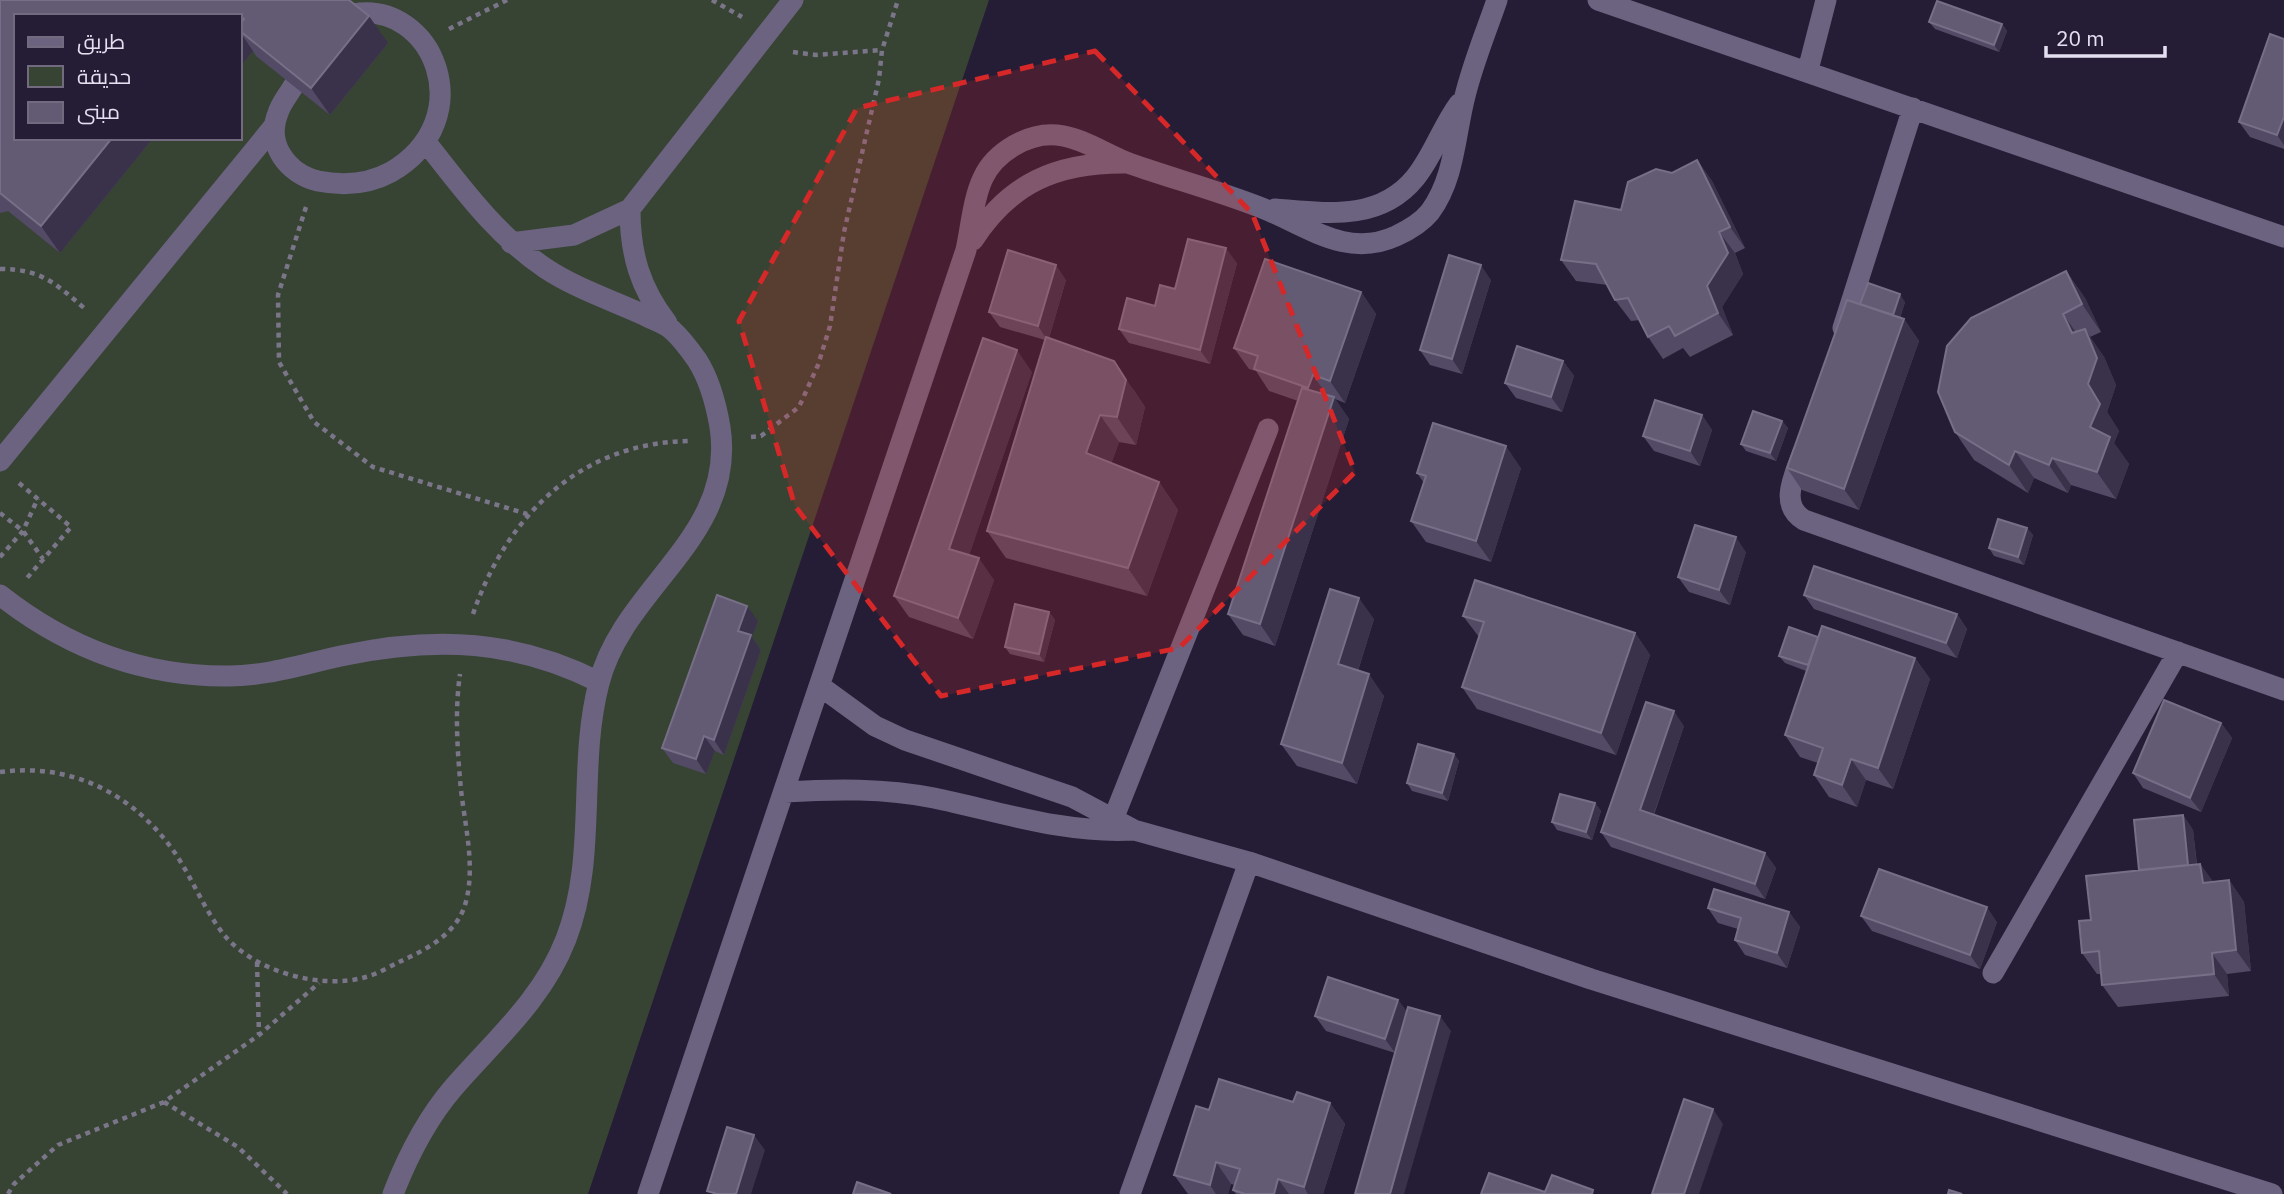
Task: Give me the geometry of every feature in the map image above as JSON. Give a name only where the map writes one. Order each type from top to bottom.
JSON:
[{"type":"street","points":[[511,243],[573,235],[630,209],[793,0]]},
{"type":"street","points":[[648,1194],[966,250],[983,177],[1001,154],[1026,139],[1055,135],[1084,142],[1127,163],[1263,208],[1322,237],[1344,244],[1368,244],[1412,229],[1429,213],[1441,192],[1457,140],[1464,96],[1497,0]]},
{"type":"street","points":[[1598,0],[1808,70],[2284,237]]},
{"type":"street","points":[[1808,70],[1826,0]]},
{"type":"street","points":[[294,85],[278,113],[275,125],[276,145],[285,162],[300,175],[319,181],[349,184],[379,178],[405,163],[425,141],[435,122],[442,80],[429,39],[419,24],[404,11],[385,5],[366,6],[353,14]]},
{"type":"street","points":[[1263,208],[1344,214],[1371,209],[1395,197],[1415,178],[1464,96]]},
{"type":"street","points":[[1838,344],[1913,108]]},
{"type":"street","points":[[5,468],[109,328],[275,125]]},
{"type":"street","points":[[425,141],[478,209],[511,243],[548,270],[671,328]]},
{"type":"street","points":[[966,250],[988,217],[1016,191],[1050,173],[1088,163],[1127,163]]},
{"type":"street","points":[[393,1194],[422,1136],[452,1090],[532,1003],[566,939],[585,869],[589,744],[599,682],[618,633],[685,550],[704,517],[718,480],[722,441],[716,402],[698,362],[651,303],[638,273],[630,242],[630,209]]},
{"type":"street","points":[[1114,817],[1268,429]]},
{"type":"street","points":[[1808,436],[1789,497],[1790,507],[1804,520],[2284,690]]},
{"type":"street","points":[[4,598],[55,634],[109,659],[167,673],[228,677],[287,669],[400,645],[464,644],[509,650],[559,662],[599,682]]},
{"type":"street","points":[[1993,973],[2178,652]]},
{"type":"street","points":[[820,686],[865,720],[905,740],[1072,797],[1134,830]]},
{"type":"street","points":[[784,792],[821,789],[895,792],[1072,830],[1134,830],[1249,862],[1591,979],[2272,1194]]},
{"type":"street","points":[[1130,1194],[1249,862]]},
{"type":"path","points":[[429,39],[507,0]]},
{"type":"path","points":[[0,772],[24,769],[78,777],[127,800],[170,846],[226,937],[257,962],[320,982],[365,977],[406,959],[449,934],[465,907],[470,860],[460,778],[457,694],[464,644],[486,576],[527,514],[582,468],[655,441],[722,441],[761,436],[799,407],[818,365],[830,326],[844,232],[879,79],[882,50],[898,0]]},
{"type":"path","points":[[319,181],[302,215],[278,295],[279,362],[314,422],[373,467],[527,514]]},
{"type":"path","points":[[0,269],[31,271],[47,277],[109,328]]},
{"type":"path","points":[[4,598],[71,527],[5,468]]},
{"type":"path","points":[[0,557],[23,531],[37,498]]},
{"type":"path","points":[[0,513],[23,531],[43,559]]},
{"type":"path","points":[[257,962],[259,1035]]},
{"type":"path","points":[[8,1194],[14,1184],[58,1146],[164,1102],[259,1035],[320,982]]},
{"type":"path","points":[[164,1102],[238,1147],[287,1194]]},
{"type":"highlighted area","points":[[1095,51],[1252,213],[1355,472],[1179,648],[941,696],[795,506],[739,321],[857,108]]},
{"type":"green space","points":[[0,0],[989,0],[588,1194],[0,1194]]},
{"type":"building","points":[[0,0],[349,0],[369,16],[311,88],[242,33],[242,14],[14,14],[14,140],[110,140],[41,226],[0,193]]},
{"type":"building","points":[[1937,1],[2002,24],[1994,45],[1929,22]]},
{"type":"building","points":[[2270,34],[2284,39],[2284,117],[2277,135],[2239,122]]},
{"type":"building","points":[[1697,160],[1730,227],[1719,232],[1728,253],[1707,286],[1718,313],[1675,336],[1669,326],[1648,337],[1628,298],[1615,300],[1596,264],[1561,260],[1575,201],[1621,210],[1628,182],[1656,169],[1672,173]]},
{"type":"building","points":[[1188,239],[1226,248],[1200,350],[1119,329],[1127,298],[1155,306],[1160,285],[1175,289]]},
{"type":"building","points":[[1008,250],[1056,265],[1038,326],[989,312]]},
{"type":"building","points":[[1449,255],[1481,265],[1452,359],[1420,350]]},
{"type":"building","points":[[1265,259],[1361,292],[1330,381],[1313,375],[1308,388],[1254,369],[1258,356],[1234,348]]},
{"type":"building","points":[[2066,271],[2082,304],[2063,314],[2072,333],[2085,329],[2097,358],[2088,384],[2100,404],[2090,427],[2110,437],[2097,472],[2052,458],[2049,465],[2015,451],[2009,465],[1955,432],[1938,392],[1947,346],[1971,318]]},
{"type":"building","points":[[1868,283],[1900,294],[1893,315],[1860,304]]},
{"type":"building","points":[[1847,300],[1904,319],[1844,489],[1787,468]]},
{"type":"building","points":[[1046,337],[1114,361],[1126,380],[1117,417],[1100,415],[1086,453],[1159,482],[1128,568],[987,531]]},
{"type":"building","points":[[983,338],[1017,350],[949,549],[979,558],[958,618],[894,596]]},
{"type":"building","points":[[1517,346],[1563,361],[1551,397],[1505,383]]},
{"type":"building","points":[[1302,388],[1334,397],[1260,624],[1228,614]]},
{"type":"building","points":[[1655,400],[1702,415],[1690,451],[1643,436]]},
{"type":"building","points":[[1753,411],[1782,421],[1770,453],[1741,444]]},
{"type":"building","points":[[1433,423],[1506,446],[1476,541],[1411,521],[1426,476],[1417,473]]},
{"type":"building","points":[[1998,519],[2027,528],[2018,557],[1989,548]]},
{"type":"building","points":[[1695,525],[1736,537],[1719,590],[1678,577]]},
{"type":"building","points":[[1814,566],[1957,614],[1946,643],[1804,595]]},
{"type":"building","points":[[1475,580],[1635,633],[1601,733],[1462,687],[1484,622],[1463,616]]},
{"type":"building","points":[[1330,589],[1359,598],[1338,664],[1369,674],[1342,763],[1281,744]]},
{"type":"building","points":[[717,595],[747,606],[738,631],[751,635],[714,740],[704,736],[696,759],[662,748]]},
{"type":"building","points":[[1015,604],[1049,612],[1039,654],[1005,647]]},
{"type":"building","points":[[1822,626],[1915,658],[1878,768],[1851,759],[1842,785],[1814,775],[1823,748],[1785,735]]},
{"type":"building","points":[[1789,627],[1818,637],[1808,665],[1779,656]]},
{"type":"building","points":[[2164,700],[2221,723],[2190,798],[2133,773]]},
{"type":"building","points":[[1646,702],[1674,711],[1640,810],[1765,853],[1755,884],[1601,832]]},
{"type":"building","points":[[1418,744],[1454,754],[1442,793],[1407,783]]},
{"type":"building","points":[[1560,794],[1595,803],[1586,832],[1552,822]]},
{"type":"building","points":[[2183,815],[2188,865],[2139,870],[2134,820]]},
{"type":"building","points":[[2200,864],[2203,883],[2229,880],[2236,950],[2212,953],[2214,974],[2102,985],[2099,951],[2082,953],[2079,921],[2091,920],[2086,876]]},
{"type":"building","points":[[1879,869],[1987,907],[1970,955],[1861,916]]},
{"type":"building","points":[[1714,889],[1789,912],[1777,953],[1735,940],[1741,918],[1708,908]]},
{"type":"building","points":[[1328,977],[1398,1000],[1385,1039],[1315,1016]]},
{"type":"building","points":[[1408,1007],[1440,1016],[1390,1194],[1355,1194]]},
{"type":"building","points":[[1219,1079],[1293,1102],[1297,1092],[1330,1103],[1304,1187],[1278,1179],[1274,1194],[1245,1194],[1233,1190],[1240,1169],[1216,1162],[1210,1185],[1174,1175],[1196,1106],[1209,1110]]},
{"type":"building","points":[[1684,1099],[1713,1109],[1684,1194],[1652,1194]]},
{"type":"building","points":[[727,1127],[754,1135],[736,1194],[717,1194],[707,1191]]},
{"type":"building","points":[[1489,1173],[1545,1192],[1552,1175],[1593,1190],[1592,1194],[1481,1194]]},
{"type":"building","points":[[857,1182],[891,1194],[853,1194]]}]
